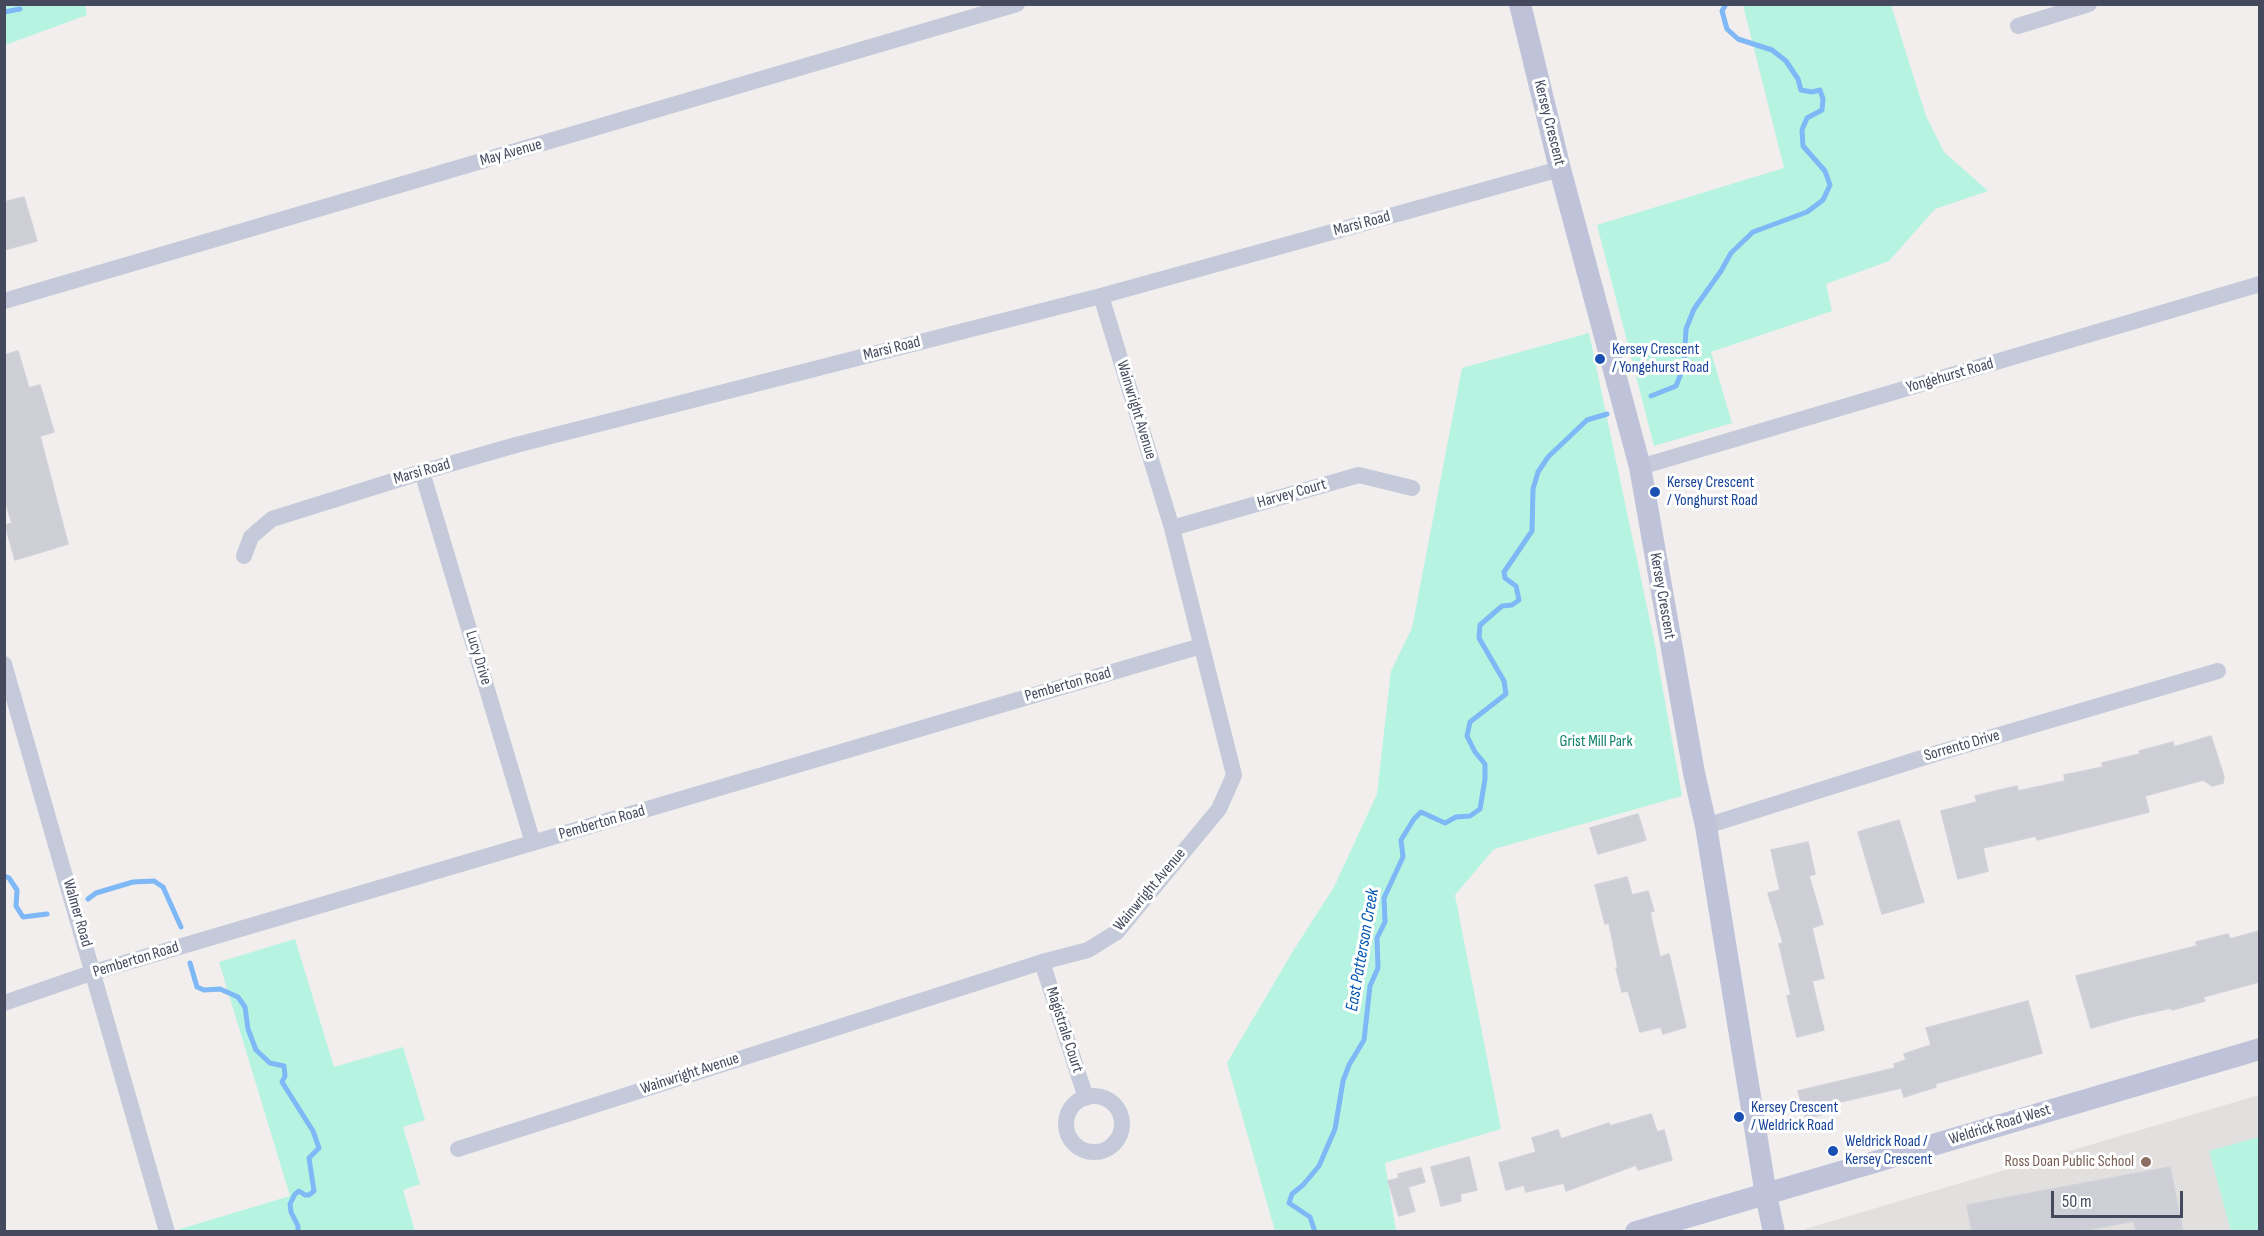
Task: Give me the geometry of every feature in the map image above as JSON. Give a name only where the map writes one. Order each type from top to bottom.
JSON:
[{"type":"street","name":"May Avenue","points":[[4,301],[1017,4]]},
{"type":"street","name":"Kersey Crescent","points":[[1520,4],[1560,169],[1640,467],[1694,773],[1706,826],[1774,1232]]},
{"type":"street","points":[[2018,26],[2089,4]]},
{"type":"street","name":"Marsi Road","points":[[243,556],[251,537],[272,519],[422,472],[527,442],[1101,296],[1560,169]]},
{"type":"street","name":"Yongehurst Road","points":[[1640,467],[2259,285]]},
{"type":"street","name":"Wainwright Avenue","points":[[458,1149],[1042,962],[1088,950],[1117,932],[1218,808],[1234,775],[1172,528],[1101,296]]},
{"type":"street","name":"Lucy Drive","points":[[422,472],[533,843]]},
{"type":"street","name":"Harvey Court","points":[[1172,528],[1359,475],[1412,488]]},
{"type":"street","name":"Pemberton Road","points":[[4,1003],[94,972],[1201,646]]},
{"type":"street","name":"Walmer Road","points":[[4,664],[167,1232]]},
{"type":"street","name":"Sorrento Drive","points":[[1706,826],[1938,753],[2218,671]]},
{"type":"street","name":"Magistrale Court","points":[[1042,962],[1086,1098]]},
{"type":"street","name":"Weldrick Road West","points":[[1636,1232],[2259,1049]]},
{"type":"shaded area","name":"Ross Doan Public School","points":[[2259,1095],[2259,1231],[1805,1232],[1805,1229]]},
{"type":"green space","points":[[5,4],[85,5],[87,15],[5,45]]},
{"type":"green space","points":[[1743,5],[1891,5],[1926,116],[1944,152],[1988,191],[1935,209],[1889,261],[1826,284],[1832,311],[1711,352],[1732,423],[1654,446],[1597,225],[1784,168]]},
{"type":"green space","name":"Grist Mill Park","points":[[1589,333],[1654,640],[1682,796],[1494,849],[1455,895],[1501,1129],[1385,1163],[1396,1231],[1275,1231],[1227,1063],[1334,887],[1377,794],[1391,671],[1412,628],[1462,368]]},
{"type":"green space","points":[[295,939],[334,1067],[403,1047],[425,1120],[403,1127],[420,1184],[403,1190],[415,1231],[181,1231],[180,1229],[290,1196],[219,962]]},
{"type":"green space","points":[[2259,1137],[2259,1231],[2231,1231],[2209,1151]]},
{"type":"building","points":[[24,197],[37,241],[4,250],[4,202]]},
{"type":"building","points":[[18,351],[29,388],[40,385],[54,432],[40,436],[68,544],[15,560],[5,525],[12,523],[4,498],[4,355]]},
{"type":"building","points":[[2211,736],[2224,777],[2223,783],[2212,786],[2203,780],[2145,796],[2149,812],[2037,840],[2036,836],[1983,848],[1988,871],[1958,879],[1941,811],[1977,802],[1975,796],[2017,786],[2018,791],[2065,781],[2064,775],[2103,767],[2102,763],[2140,754],[2139,751],[2173,742],[2174,747]]},
{"type":"building","points":[[1638,814],[1646,840],[1598,854],[1590,828]]},
{"type":"building","points":[[1899,820],[1924,902],[1882,914],[1858,832]]},
{"type":"building","points":[[1808,842],[1815,874],[1809,876],[1823,924],[1812,928],[1824,978],[1812,981],[1824,1030],[1797,1037],[1787,996],[1791,995],[1779,944],[1783,943],[1768,893],[1780,890],[1771,850]]},
{"type":"building","points":[[1627,877],[1632,895],[1648,891],[1654,911],[1650,912],[1660,957],[1669,954],[1686,1027],[1663,1034],[1661,1027],[1640,1032],[1628,991],[1622,992],[1609,923],[1605,924],[1595,885]]},
{"type":"building","points":[[2259,931],[2259,982],[2203,997],[2205,1001],[2091,1028],[2076,976],[2197,946],[2196,942],[2228,934],[2230,939]]},
{"type":"building","points":[[2028,1001],[2042,1053],[1935,1084],[1936,1087],[1904,1097],[1901,1088],[1836,1103],[1838,1110],[1806,1119],[1798,1091],[1895,1068],[1894,1064],[1906,1060],[1904,1054],[1931,1045],[1926,1028]]},
{"type":"building","points":[[1651,1114],[1657,1132],[1664,1130],[1672,1160],[1638,1170],[1636,1165],[1566,1191],[1564,1183],[1526,1192],[1524,1185],[1506,1190],[1499,1163],[1536,1152],[1532,1138],[1558,1130],[1561,1139],[1609,1123],[1610,1126]]},
{"type":"building","points":[[1469,1157],[1477,1190],[1460,1194],[1461,1201],[1441,1206],[1431,1167]]},
{"type":"building","points":[[2170,1167],[2183,1232],[2136,1232],[2134,1221],[2076,1232],[1972,1232],[1967,1205]]},
{"type":"building","points":[[1421,1168],[1425,1182],[1408,1187],[1415,1211],[1399,1216],[1388,1181],[1399,1178],[1398,1174]]},
{"type":"waterway","name":"East Patterson Creek","points":[[1651,396],[1676,386],[1684,366],[1686,329],[1694,309],[1731,253],[1753,232],[1807,212],[1823,200],[1830,185],[1825,171],[1803,146],[1802,130],[1807,118],[1822,110],[1823,99],[1820,90],[1812,92],[1801,90],[1798,79],[1786,61],[1772,50],[1738,39],[1727,29],[1722,11],[1726,4]]},
{"type":"waterway","points":[[4,12],[20,9]]},
{"type":"waterway","name":"East Patterson Creek","points":[[1315,1232],[1310,1217],[1289,1203],[1292,1194],[1319,1166],[1335,1129],[1343,1081],[1349,1065],[1364,1040],[1370,986],[1378,968],[1377,938],[1385,922],[1384,898],[1403,857],[1401,840],[1421,812],[1445,823],[1456,817],[1470,816],[1480,809],[1485,764],[1475,752],[1467,736],[1470,722],[1506,694],[1504,681],[1479,638],[1480,625],[1502,606],[1512,605],[1519,600],[1516,586],[1505,578],[1504,572],[1532,531],[1533,489],[1538,472],[1548,457],[1587,420],[1607,414]]},
{"type":"waterway","points":[[4,876],[9,878],[17,890],[16,906],[23,917],[47,914]]},
{"type":"waterway","points":[[88,899],[96,893],[133,882],[154,881],[163,887],[181,927]]},
{"type":"waterway","points":[[190,963],[197,987],[204,990],[220,989],[238,997],[245,1007],[248,1029],[256,1050],[270,1063],[284,1066],[285,1076],[282,1082],[313,1131],[319,1148],[309,1158],[314,1191],[309,1195],[299,1191],[290,1204],[298,1232]]},
{"type":"place","name":"Kersey Crescent / Yongehurst Road","points":[[1600,359]]},
{"type":"place","name":"Kersey Crescent / Yonghurst Road","points":[[1655,492]]},
{"type":"place","name":"Kersey Crescent / Weldrick Road","points":[[1739,1117]]},
{"type":"place","name":"Weldrick Road / Kersey Crescent","points":[[1833,1151]]},
{"type":"place","name":"Ross Doan Public School","points":[[2146,1162]]}]
